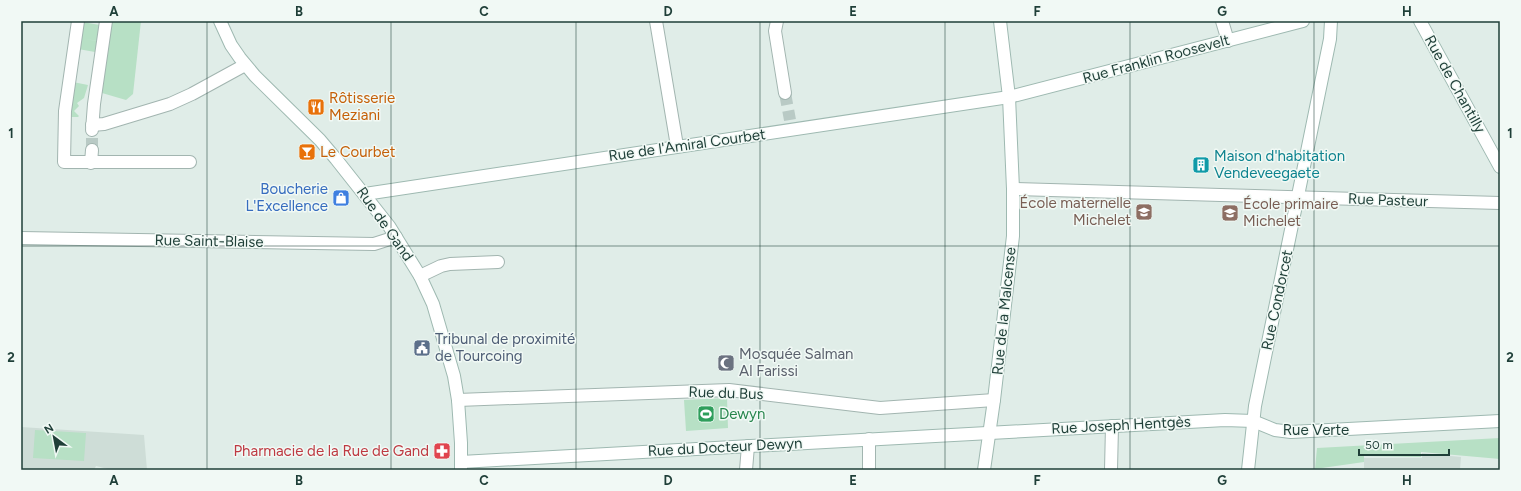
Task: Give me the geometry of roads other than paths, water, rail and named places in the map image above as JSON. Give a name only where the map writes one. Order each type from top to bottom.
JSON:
[{"type":"street","points":[[78,21],[66,106],[64,162],[190,162]]},
{"type":"street","points":[[106,21],[92,127],[170,104],[192,94],[245,65]]},
{"type":"street","name":"Rue de Gand","points":[[220,21],[231,45],[245,65],[320,140],[365,194],[396,237],[420,276],[430,295],[454,376],[458,400],[461,466]]},
{"type":"street","points":[[656,21],[677,146]]},
{"type":"street","points":[[777,21],[775,31],[785,93]]},
{"type":"street","name":"Rue de la Malcense","points":[[984,470],[1012,253],[1013,189],[1009,97],[1000,21]]},
{"type":"street","points":[[1222,21],[1228,40]]},
{"type":"street","name":"Rue Franklin Roosevelt","points":[[1009,97],[1303,21]]},
{"type":"street","name":"Rue Condorcet","points":[[1248,470],[1253,420],[1330,39],[1332,21]]},
{"type":"street","name":"Rue Condorcet","points":[[1330,39],[1340,21]]},
{"type":"street","name":"Rue de Chantilly","points":[[1420,21],[1500,167]]},
{"type":"street","name":"Rue de l'Amiral Courbet","points":[[365,194],[677,146],[791,125],[1009,97]]},
{"type":"street","points":[[91,163],[92,150]]},
{"type":"street","name":"Rue Pasteur","points":[[1013,189],[1500,203]]},
{"type":"street","name":"Rue Saint-Blaise","points":[[21,238],[374,244],[396,237]]},
{"type":"street","points":[[420,276],[441,266],[450,264],[498,262]]},
{"type":"street","name":"Rue du Bus","points":[[458,400],[729,390],[880,408],[994,400]]},
{"type":"street","name":"Rue Joseph Hentgès","points":[[989,432],[1225,420],[1253,420]]},
{"type":"street","name":"Rue Verte","points":[[1253,420],[1275,430],[1291,432],[1500,421]]},
{"type":"street","points":[[1111,470],[1112,426]]},
{"type":"street","name":"Rue du Docteur Dewyn","points":[[461,466],[748,446],[989,432]]},
{"type":"street","points":[[869,439],[869,470]]},
{"type":"street","points":[[746,470],[748,446]]},
{"type":"tunnel","points":[[785,93],[790,120]]},
{"type":"tunnel","points":[[92,130],[92,150]]},
{"type":"place","name":"Rôtisserie Meziani","points":[[316,107]]},
{"type":"place","name":"Le Courbet","points":[[307,152]]},
{"type":"place","name":"Maison d'habitation Vendeveegaete","points":[[1201,165]]},
{"type":"place","name":"Boucherie L'Excellence","points":[[341,198]]},
{"type":"place","name":"École maternelle Michelet","points":[[1144,212]]},
{"type":"place","name":"École primaire Michelet","points":[[1230,213]]},
{"type":"place","name":"Tribunal de proximité de Tourcoing","points":[[422,348]]},
{"type":"place","name":"Mosquée Salman Al Farissi","points":[[726,363]]},
{"type":"place","name":"Dewyn","points":[[706,414]]},
{"type":"place","name":"Pharmacie de la Rue de Gand","points":[[442,451]]}]
